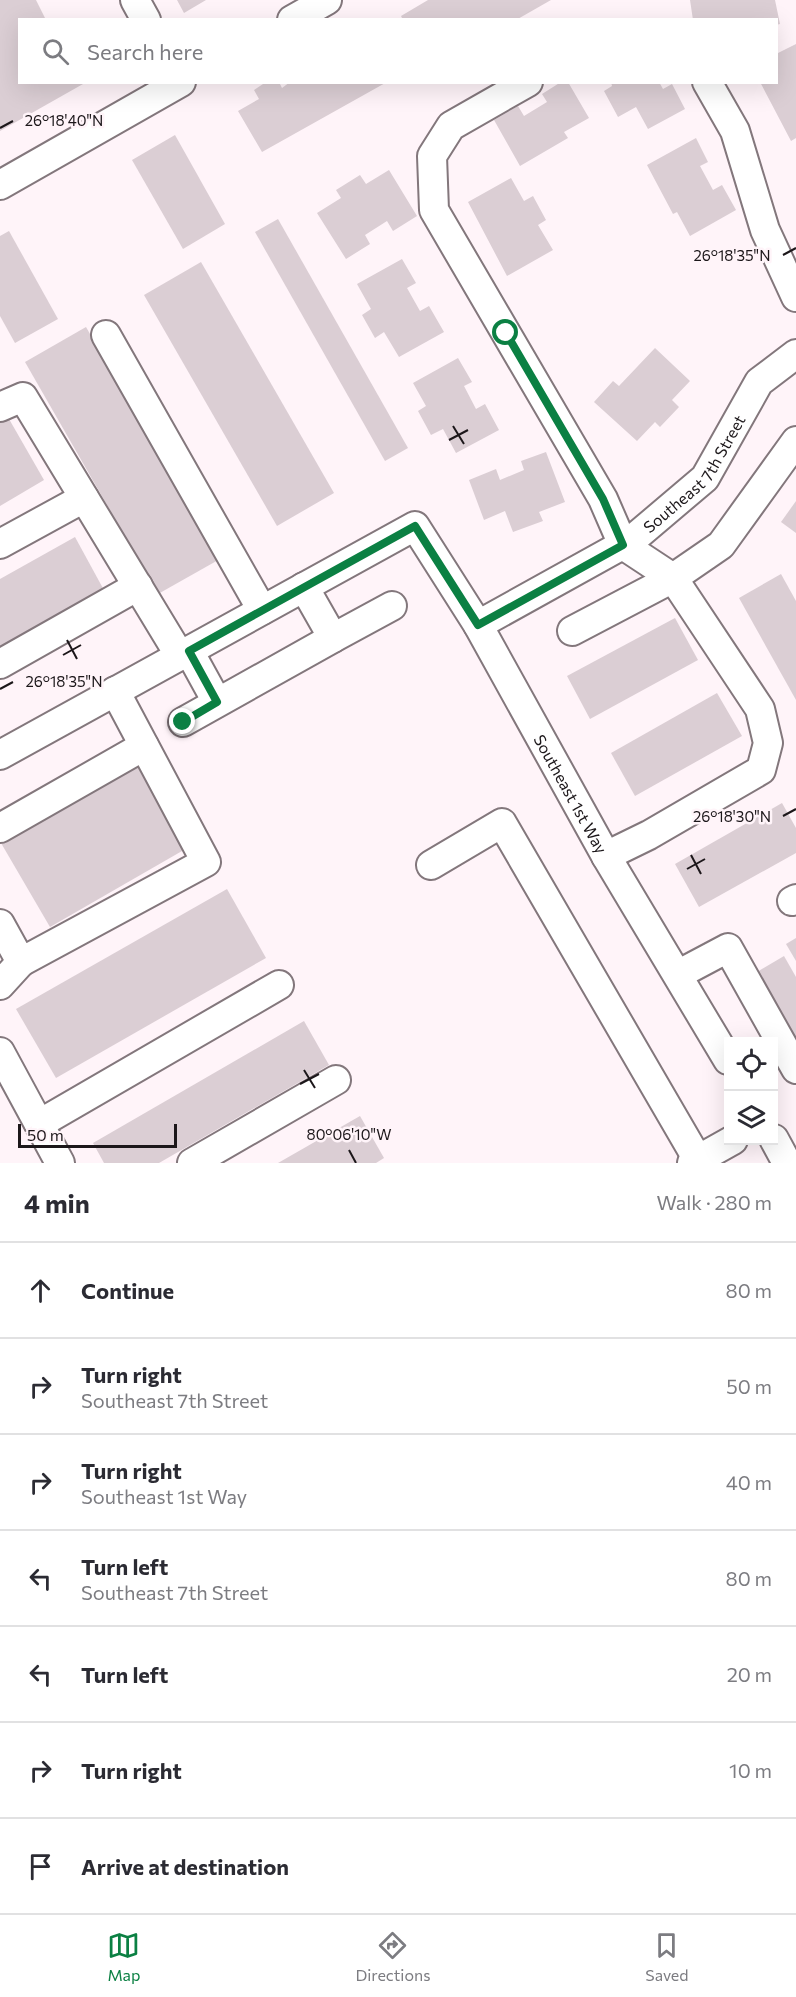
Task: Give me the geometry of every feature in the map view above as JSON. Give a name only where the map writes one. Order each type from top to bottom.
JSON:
[{"type":"street","points":[[135,0],[145,18]]},
{"type":"street","points":[[296,18],[327,0]]},
{"type":"street","points":[[0,184],[177,84]]},
{"type":"street","points":[[524,84],[451,126],[432,156],[434,210],[603,499],[623,545],[673,578],[760,709],[768,743],[761,770],[649,835],[606,856]]},
{"type":"street","points":[[708,84],[735,131],[765,230],[796,297]]},
{"type":"street","points":[[106,335],[262,610]]},
{"type":"street","name":"Southeast 7th Street","points":[[478,625],[633,539],[705,478],[759,382],[796,354]]},
{"type":"street","points":[[0,407],[23,397],[138,586],[217,702]]},
{"type":"street","points":[[572,631],[673,578],[722,545],[796,441]]},
{"type":"street","points":[[0,544],[84,498]]},
{"type":"street","name":"Southeast 1st Way","points":[[304,587],[415,526],[478,625],[606,856],[724,1051]]},
{"type":"street","points":[[0,664],[138,586]]},
{"type":"street","points":[[0,755],[304,587],[333,638]]},
{"type":"street","points":[[183,722],[392,606]]},
{"type":"street","points":[[0,985],[21,962],[206,862],[115,692]]},
{"type":"street","points":[[0,828],[144,746]]},
{"type":"street","points":[[431,865],[502,823],[695,1162],[725,1145]]},
{"type":"street","points":[[0,924],[21,962]]},
{"type":"street","points":[[679,974],[728,948],[796,1069]]},
{"type":"street","points":[[39,1124],[279,985]]},
{"type":"street","points":[[0,1052],[60,1163]]},
{"type":"street","points":[[192,1163],[336,1080]]},
{"type":"building","points":[[0,0],[36,0],[45,18],[18,18],[18,84],[83,84],[0,131]]},
{"type":"building","points":[[177,0],[206,0],[184,13]]},
{"type":"building","points":[[428,0],[551,0],[520,18],[402,18],[401,16]]},
{"type":"building","points":[[690,0],[775,0],[780,24],[778,24],[778,18],[693,18]]},
{"type":"building","points":[[796,44],[796,138],[791,141],[761,84],[778,84],[778,53]]},
{"type":"building","points":[[263,84],[280,84],[282,88],[287,84],[383,84],[262,152],[238,111],[259,99],[254,90]]},
{"type":"building","points":[[558,84],[569,84],[589,118],[564,132],[568,138],[520,166],[494,120],[518,106],[524,116],[547,102],[542,94]]},
{"type":"building","points":[[612,84],[660,84],[663,89],[672,84],[685,109],[648,129],[636,107],[618,117],[604,91],[612,86]]},
{"type":"building","points":[[175,135],[225,224],[183,249],[132,160]]},
{"type":"building","points":[[696,138],[708,162],[700,166],[713,190],[722,185],[736,210],[690,236],[677,212],[673,214],[647,165]]},
{"type":"building","points":[[389,170],[417,216],[393,231],[387,221],[365,235],[370,244],[346,259],[317,213],[341,198],[336,190],[360,175],[366,184]]},
{"type":"building","points":[[511,178],[524,201],[533,196],[546,220],[538,225],[553,250],[507,276],[468,202]]},
{"type":"building","points":[[278,219],[408,448],[385,461],[255,232]]},
{"type":"building","points":[[9,231],[58,319],[15,343],[0,316],[0,236]]},
{"type":"building","points":[[402,259],[416,283],[407,288],[420,311],[429,306],[444,332],[399,357],[384,332],[375,338],[362,315],[371,309],[357,284]]},
{"type":"building","points":[[201,262],[334,493],[277,526],[144,295]]},
{"type":"building","points":[[86,327],[220,559],[158,594],[25,362]]},
{"type":"building","points":[[655,348],[690,381],[672,400],[679,407],[660,427],[655,422],[637,441],[594,402],[613,381],[619,386]]},
{"type":"building","points":[[458,358],[472,382],[464,386],[476,409],[485,404],[499,430],[456,453],[443,429],[431,435],[418,411],[426,406],[413,383]]},
{"type":"building","points":[[5,412],[44,480],[0,506],[0,415]]},
{"type":"building","points":[[546,452],[565,502],[539,512],[543,521],[513,532],[505,511],[484,520],[469,480],[496,469],[500,480],[524,470],[521,461]]},
{"type":"building","points":[[796,501],[796,533],[781,522]]},
{"type":"building","points":[[75,537],[105,592],[0,651],[0,579]]},
{"type":"building","points":[[781,574],[796,601],[796,700],[739,598]]},
{"type":"building","points":[[675,618],[698,660],[590,719],[567,676]]},
{"type":"building","points":[[717,693],[742,736],[635,796],[611,753]]},
{"type":"building","points":[[140,763],[189,847],[50,927],[1,843]]},
{"type":"building","points":[[782,803],[796,828],[796,853],[699,907],[675,864]]},
{"type":"building","points":[[227,889],[266,958],[56,1078],[16,1009]]},
{"type":"building","points":[[796,938],[796,961],[786,944]]},
{"type":"building","points":[[784,956],[796,977],[796,1041],[757,972]]},
{"type":"building","points":[[304,1021],[329,1065],[159,1163],[104,1163],[93,1143]]},
{"type":"building","points":[[360,1116],[384,1158],[376,1163],[278,1163]]},
{"type":"route","points":[[183,722],[217,702],[189,651],[415,526],[478,625],[623,545],[603,499],[506,333]]}]
